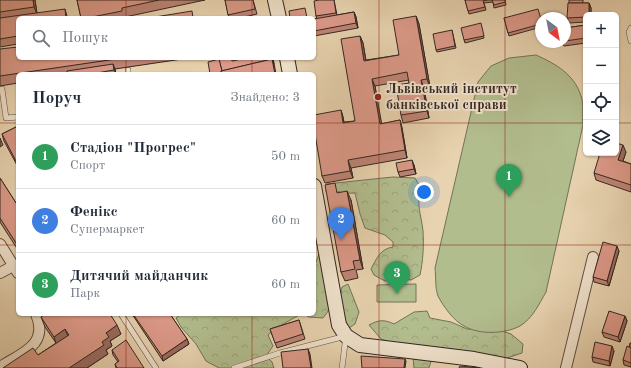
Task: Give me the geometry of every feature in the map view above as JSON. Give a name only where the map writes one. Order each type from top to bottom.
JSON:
[{"type":"street","points":[[275,0],[279,16]]},
{"type":"street","points":[[287,60],[290,72]]},
{"type":"street","points":[[316,197],[339,325],[346,336],[360,345],[474,359],[520,368]]},
{"type":"street","points":[[0,244],[16,269],[0,273]]},
{"type":"street","points":[[566,368],[593,257]]},
{"type":"street","points":[[0,367],[35,344],[40,334],[39,321],[37,316]]},
{"type":"lane","points":[[631,28],[629,32],[631,40]]},
{"type":"lane","points":[[2,89],[6,118],[16,117]]},
{"type":"lane","points":[[122,316],[156,368]]},
{"type":"lane","points":[[234,368],[280,353],[346,336],[342,368]]},
{"type":"green space","points":[[536,55],[557,66],[569,76],[578,88],[582,99],[583,125],[546,292],[532,315],[525,323],[507,331],[484,332],[470,329],[460,324],[449,313],[437,293],[435,268],[478,82],[491,66],[509,58]]},
{"type":"green space","points":[[393,177],[415,178],[421,188],[419,205],[423,231],[423,259],[420,275],[411,280],[398,278],[385,281],[374,275],[371,269],[375,261],[382,252],[393,247],[393,242],[385,235],[365,228],[355,193],[334,191],[326,192],[326,184]]},
{"type":"green space","points":[[319,254],[325,264],[329,310],[323,318],[307,316],[316,316],[316,262]]},
{"type":"green space","points":[[348,284],[359,312],[355,324],[349,328],[345,324],[340,309],[342,287]]},
{"type":"green space","points":[[416,284],[416,302],[377,302],[377,285]]},
{"type":"green space","points":[[427,311],[430,318],[451,322],[467,329],[499,330],[511,334],[523,344],[522,353],[504,359],[431,361],[429,368],[414,368],[413,357],[396,344],[381,339],[369,325],[381,321],[387,321],[394,324],[414,312]]},
{"type":"green space","points":[[178,316],[297,316],[276,328],[268,335],[273,346],[266,356],[272,362],[274,368],[219,368],[206,361],[196,344],[181,327],[176,318]]},
{"type":"building","points":[[0,0],[33,0],[34,7],[0,12]]},
{"type":"building","points":[[77,0],[159,0],[122,8],[122,11],[97,16],[81,16]]},
{"type":"building","points":[[225,0],[253,0],[255,9],[228,15]]},
{"type":"building","points":[[334,0],[336,13],[316,16],[314,1]]},
{"type":"building","points":[[465,0],[487,0],[483,1],[485,7],[468,11]]},
{"type":"building","points":[[492,0],[505,0],[505,2],[494,5]]},
{"type":"building","points":[[569,0],[583,0],[583,3],[569,3]]},
{"type":"building","points":[[568,3],[589,3],[589,12],[583,12],[583,17],[571,18],[571,12],[567,12]]},
{"type":"building","points":[[305,8],[307,16],[290,16],[289,11]]},
{"type":"building","points":[[65,9],[66,16],[16,16],[16,36],[0,39],[0,18]]},
{"type":"building","points":[[538,9],[539,12],[535,12],[535,26],[508,33],[504,18]]},
{"type":"building","points":[[192,11],[193,16],[161,16]]},
{"type":"building","points":[[354,12],[356,23],[316,31],[316,19]]},
{"type":"building","points":[[416,16],[427,79],[421,80],[427,111],[401,115],[396,85],[409,83],[407,72],[372,79],[380,124],[400,120],[405,150],[348,160],[350,171],[322,176],[316,140],[316,115],[341,110],[343,123],[355,121],[341,39],[360,36],[364,61],[399,55],[393,20]]},
{"type":"building","points":[[481,23],[484,36],[464,40],[461,28]]},
{"type":"building","points":[[583,25],[583,38],[571,40],[571,27]]},
{"type":"building","points":[[452,30],[455,46],[436,50],[433,34]]},
{"type":"building","points":[[16,47],[16,60],[109,60],[27,72],[16,72],[16,74],[0,76],[0,49]]},
{"type":"building","points":[[219,60],[268,60],[222,71]]},
{"type":"building","points":[[219,60],[221,72],[210,72],[208,62]]},
{"type":"building","points":[[272,60],[275,72],[221,72]]},
{"type":"building","points":[[113,64],[114,70],[102,72],[67,71]]},
{"type":"building","points":[[16,127],[16,161],[2,134]]},
{"type":"building","points":[[619,144],[623,145],[618,160],[631,164],[631,185],[594,173],[599,156],[619,156]]},
{"type":"building","points":[[412,160],[414,169],[398,172],[396,163]]},
{"type":"building","points":[[0,178],[16,203],[16,243],[0,218]]},
{"type":"building","points":[[335,183],[337,193],[347,191],[360,260],[353,261],[355,269],[341,272],[325,185]]},
{"type":"building","points":[[603,242],[617,246],[607,281],[593,277]]},
{"type":"building","points":[[609,311],[625,316],[618,337],[602,332]]},
{"type":"building","points":[[111,316],[117,325],[106,333],[109,337],[102,342],[104,345],[69,368],[3,368],[33,348],[38,355],[69,335],[65,329],[54,337],[41,317]]},
{"type":"building","points":[[134,316],[171,316],[187,339],[162,356]]},
{"type":"building","points":[[299,320],[303,334],[275,343],[270,329]]},
{"type":"building","points":[[126,340],[144,368],[117,368],[115,364],[119,361],[112,350]]},
{"type":"building","points":[[595,342],[612,346],[609,361],[592,357]]},
{"type":"building","points":[[627,346],[631,348],[631,363],[623,360]]},
{"type":"building","points":[[308,349],[311,368],[283,368],[281,352]]},
{"type":"building","points":[[361,356],[405,359],[404,368],[362,368]]},
{"type":"building","points":[[460,366],[480,368],[459,368]]},
{"type":"place","name":"Львівський інститут банківської справи","points":[[378,97]]},
{"type":"place","name":"Стадіон \"Прогрес\"","points":[[509,197]]},
{"type":"place","name":"Фенікс","points":[[341,240]]},
{"type":"place","name":"Дитячий майданчик","points":[[397,294]]}]
